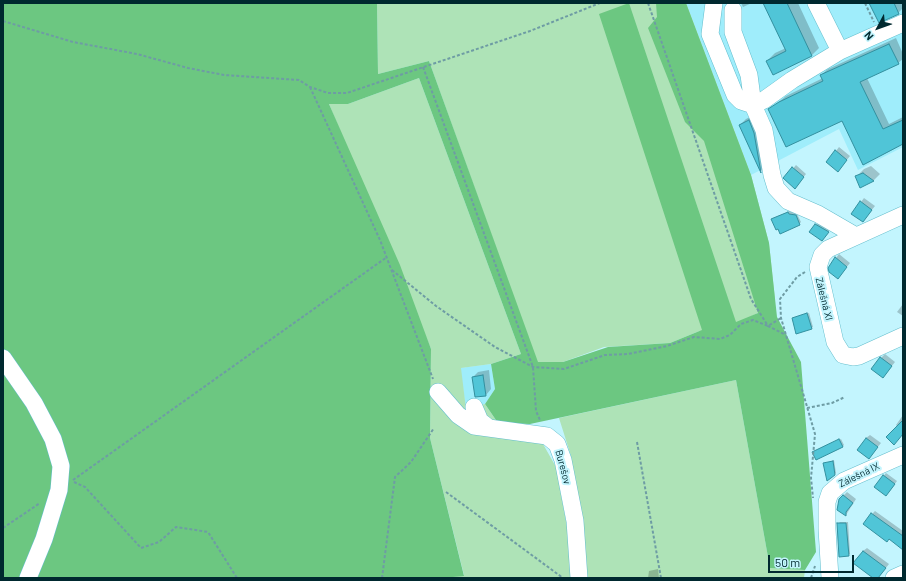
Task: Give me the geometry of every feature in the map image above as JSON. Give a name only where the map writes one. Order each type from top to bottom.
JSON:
[{"type":"street","points":[[714,3],[710,34],[735,95],[741,101],[753,105],[764,100],[792,80],[840,51],[903,23]]},
{"type":"street","points":[[816,3],[840,51]]},
{"type":"street","points":[[733,10],[733,32],[749,75],[753,105],[764,130],[770,166],[776,188],[788,201],[818,214],[856,236]]},
{"type":"street","points":[[818,262],[828,249],[903,215]]},
{"type":"street","name":"Zálešná XI","points":[[818,262],[818,273],[835,342],[839,350],[847,357],[859,356],[903,336]]},
{"type":"street","points":[[3,358],[34,403],[53,439],[65,486],[28,578]]},
{"type":"street","points":[[438,392],[458,415],[474,426],[547,436]]},
{"type":"street","points":[[474,407],[480,421],[489,428]]},
{"type":"street","name":"Burešov","points":[[547,436],[556,444],[563,460],[575,520],[579,578]]},
{"type":"street","name":"Zálešná IX","points":[[830,578],[827,529],[827,502],[830,493],[844,481],[903,455]]},
{"type":"street","points":[[894,578],[903,574]]},
{"type":"path","points":[[3,21],[73,42],[137,54],[188,68],[224,75],[299,80],[310,87],[328,93],[347,93],[530,31],[600,3]]},
{"type":"path","points":[[648,3],[751,300],[768,326]]},
{"type":"path","points":[[866,3],[879,33]]},
{"type":"path","points":[[423,67],[533,367],[536,412],[547,436]]},
{"type":"path","points":[[310,87],[387,257],[438,392]]},
{"type":"path","points":[[65,486],[387,257]]},
{"type":"path","points":[[814,500],[811,478],[815,434],[781,318],[780,299],[797,277],[818,262]]},
{"type":"path","points":[[392,270],[436,306],[495,347],[533,367],[564,369],[605,355],[628,354],[667,346],[694,336],[720,339],[730,335],[741,324],[753,320],[786,335]]},
{"type":"path","points":[[768,326],[781,318]]},
{"type":"path","points":[[807,408],[832,403],[845,397]]},
{"type":"path","points":[[382,578],[395,478],[411,462],[434,428]]},
{"type":"path","points":[[637,442],[661,578]]},
{"type":"path","points":[[65,486],[85,487],[141,548],[159,542],[176,527],[208,532],[237,578]]},
{"type":"path","points":[[446,492],[563,578]]},
{"type":"path","points":[[3,528],[41,502]]},
{"type":"path","points":[[811,578],[815,563]]},
{"type":"shaded area","points":[[686,3],[903,3],[903,147],[858,170],[839,129],[751,175]]},
{"type":"shaded area","points":[[491,364],[495,389],[485,404],[466,409],[460,368]]},
{"type":"green space","points":[[3,3],[377,3],[378,74],[429,61],[538,362],[563,362],[608,347],[670,343],[702,330],[599,14],[629,3],[736,322],[758,313],[704,141],[685,122],[648,28],[657,17],[656,3],[686,3],[751,175],[769,243],[777,317],[801,362],[816,552],[805,570],[770,568],[736,380],[530,424],[498,423],[485,404],[495,389],[491,364],[521,354],[419,78],[348,104],[329,104],[400,265],[431,349],[430,438],[464,576],[442,578],[3,578]]},
{"type":"green space","points":[[377,3],[686,3],[751,175],[769,243],[775,300],[756,314],[740,322],[697,332],[670,343],[604,347],[563,362],[537,362],[429,61],[378,74]]},
{"type":"green space","points":[[419,78],[521,354],[491,364],[461,368],[466,409],[485,404],[498,423],[485,433],[543,444],[556,467],[571,548],[573,578],[442,578],[464,575],[430,438],[431,349],[329,104],[348,104]]},
{"type":"green space","points":[[736,380],[770,568],[805,570],[804,578],[585,578],[571,456],[559,418]]},
{"type":"building","points":[[763,3],[787,3],[812,56],[773,75],[766,61],[786,51]]},
{"type":"building","points":[[869,3],[894,3],[899,14],[879,23]]},
{"type":"building","points":[[889,44],[899,64],[860,82],[883,129],[903,120],[903,144],[863,165],[842,121],[786,147],[768,109],[779,102],[823,81],[820,75]]},
{"type":"building","points":[[749,120],[754,133],[761,173],[739,125]]},
{"type":"building","points":[[835,150],[847,160],[838,172],[826,162]]},
{"type":"building","points":[[792,167],[804,177],[795,189],[783,178]]},
{"type":"building","points":[[863,173],[874,181],[860,188],[855,176]]},
{"type":"building","points":[[860,201],[872,210],[863,222],[851,214]]},
{"type":"building","points":[[788,212],[789,214],[796,215],[800,225],[780,234],[778,229],[776,230],[771,219]]},
{"type":"building","points":[[815,224],[829,232],[822,241],[809,232]]},
{"type":"building","points":[[835,257],[847,267],[838,279],[829,272],[828,268]]},
{"type":"building","points":[[807,313],[812,329],[796,334],[792,318]]},
{"type":"building","points":[[880,357],[892,366],[883,378],[871,369]]},
{"type":"building","points":[[483,375],[486,396],[475,397],[472,377]]},
{"type":"building","points":[[903,420],[903,434],[894,445],[886,437]]},
{"type":"building","points":[[866,438],[878,447],[869,459],[857,450]]},
{"type":"building","points":[[839,439],[843,447],[816,460],[812,452]]},
{"type":"building","points":[[833,461],[835,475],[827,481],[823,463]]},
{"type":"building","points":[[883,475],[895,484],[886,496],[874,487]]},
{"type":"building","points":[[843,495],[853,503],[846,512],[846,516],[837,510],[839,499]]},
{"type":"building","points":[[871,513],[903,536],[903,550],[889,539],[887,542],[863,524]]},
{"type":"building","points":[[837,523],[846,523],[849,556],[839,557]]},
{"type":"building","points":[[863,551],[886,568],[878,578],[873,578],[853,563]]}]
